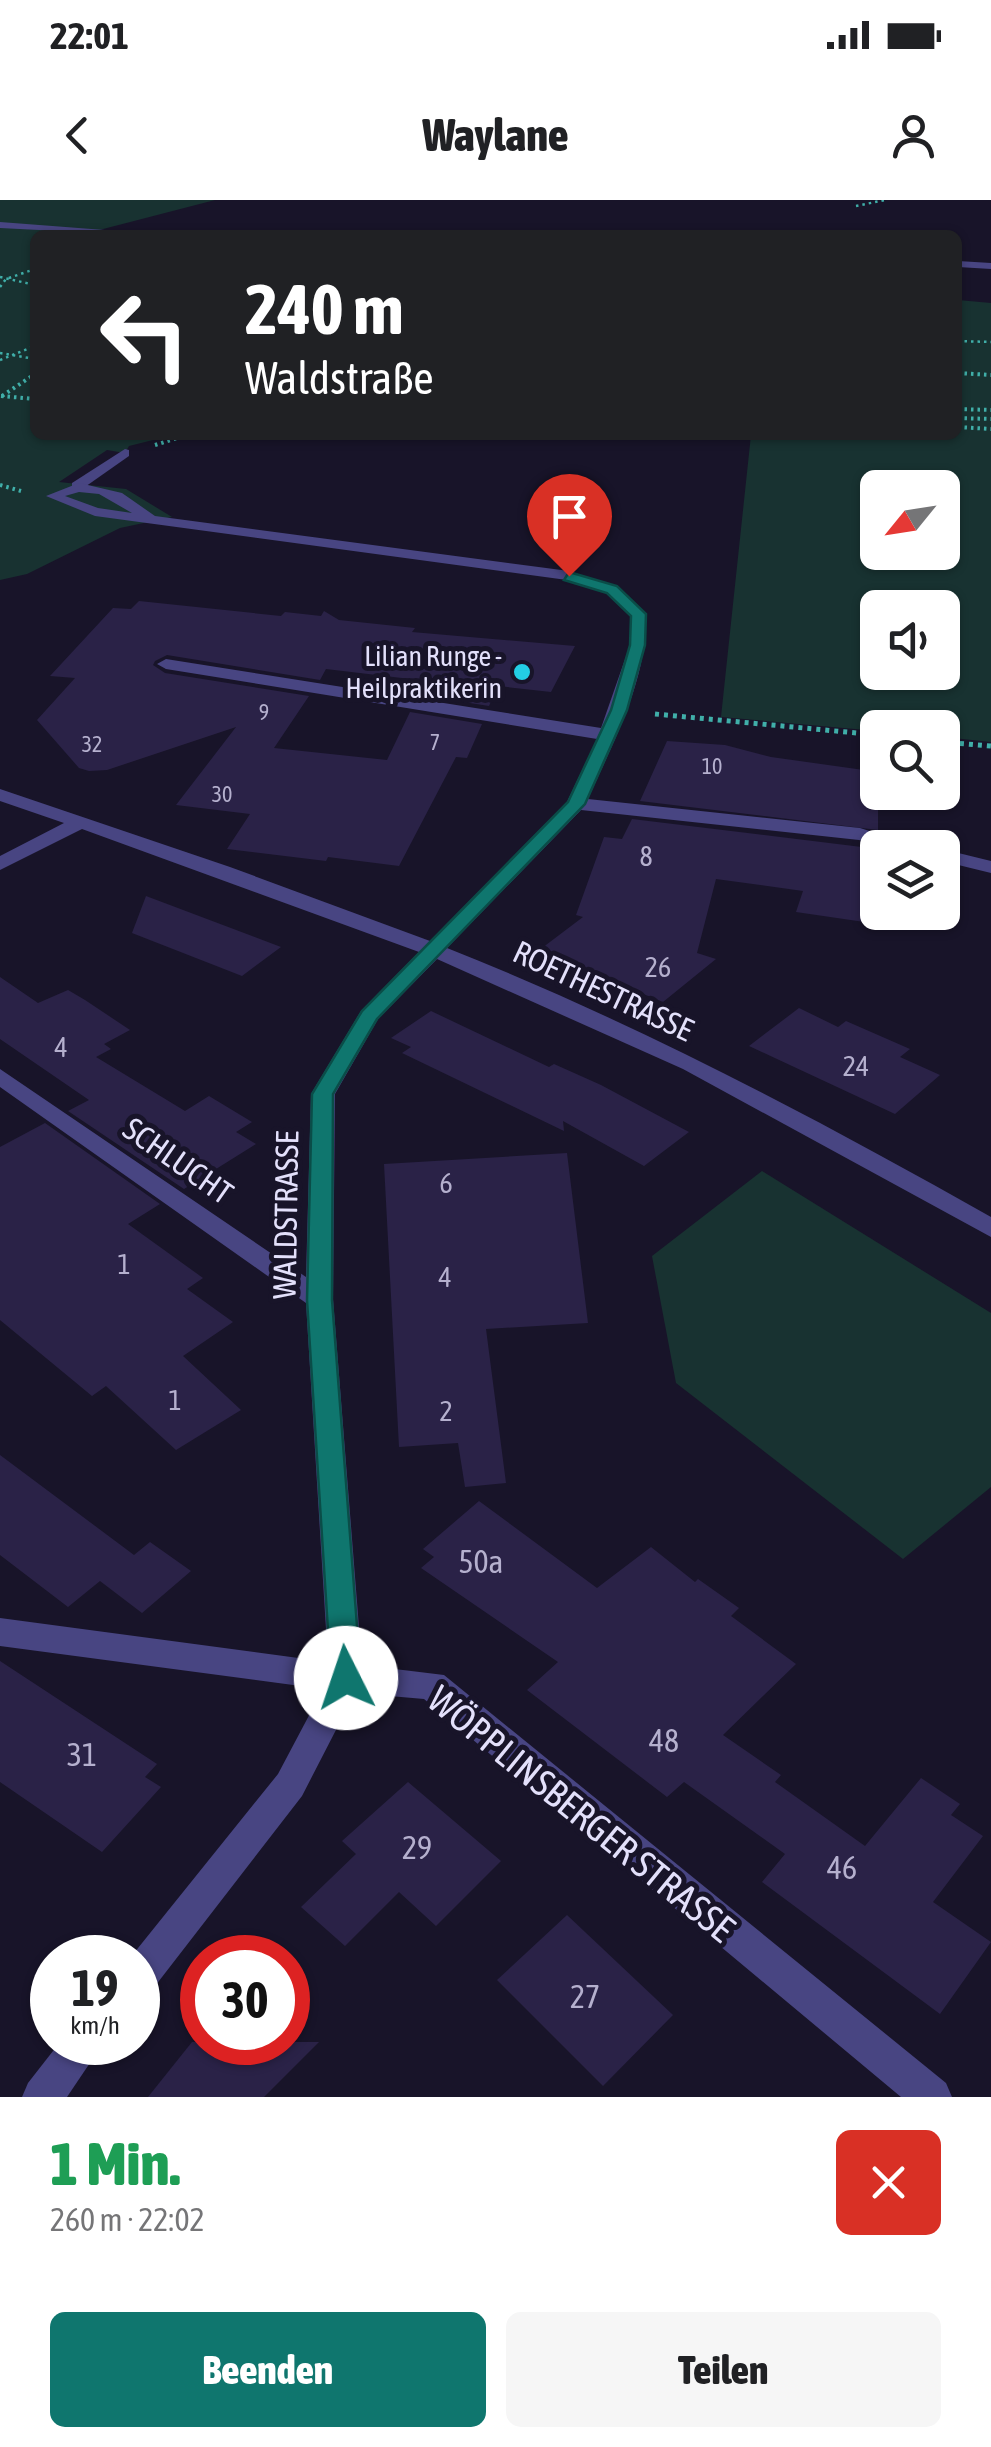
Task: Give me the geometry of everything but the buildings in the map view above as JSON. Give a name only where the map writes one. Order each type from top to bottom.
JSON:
[{"type":"street","points":[[0,225],[66,230]]},
{"type":"street","points":[[962,264],[991,266]]},
{"type":"street","name":"WALDSTRASSE","points":[[150,519],[97,488],[78,486],[53,496],[83,509],[150,519],[569,576],[612,590],[638,614],[638,645],[619,710],[576,804],[369,1016],[322,1094],[319,1300],[346,1678]]},
{"type":"street","points":[[166,664],[608,735]]},
{"type":"street","name":"ROETHESTRASSE","points":[[0,795],[266,884],[592,1017],[850,1148],[991,1228]]},
{"type":"street","points":[[576,804],[860,834]]},
{"type":"street","points":[[0,864],[80,822]]},
{"type":"street","points":[[960,859],[991,867]]},
{"type":"street","name":"SCHLUCHT","points":[[0,1076],[319,1300]]},
{"type":"street","name":"WÖPPLINSBERGER STRASSE","points":[[0,1632],[432,1686],[932,2097]]},
{"type":"street","points":[[160,1949],[290,1785],[346,1678]]},
{"type":"street","points":[[42,2097],[67,2065]]},
{"type":"lane","points":[[78,486],[125,453]]},
{"type":"path","points":[[856,206],[886,200]]},
{"type":"path","points":[[3,278],[30,270]]},
{"type":"path","points":[[3,278],[30,285]]},
{"type":"path","points":[[0,287],[3,278]]},
{"type":"path","points":[[962,341],[991,342]]},
{"type":"path","points":[[12,356],[30,348]]},
{"type":"path","points":[[0,357],[30,359]]},
{"type":"path","points":[[962,373],[991,375]]},
{"type":"path","points":[[1,396],[30,377]]},
{"type":"path","points":[[1,396],[30,398]]},
{"type":"path","points":[[962,409],[991,410]]},
{"type":"path","points":[[962,418],[991,418]]},
{"type":"path","points":[[962,427],[991,429]]},
{"type":"path","points":[[619,710],[860,733]]},
{"type":"path","points":[[960,743],[991,746]]},
{"type":"green space","points":[[0,200],[215,200],[99,230],[30,230],[30,440],[153,440],[129,446],[125,453],[107,450],[59,482],[126,489],[172,517],[120,528],[27,574],[0,580]]},
{"type":"green space","points":[[962,300],[991,303],[991,742],[960,739],[960,710],[860,710],[860,729],[721,717],[750,440],[962,440]]},
{"type":"green space","points":[[762,1171],[991,1313],[991,1487],[903,1559],[676,1383],[652,1256]]},
{"type":"place","name":"Lilian Runge - Heilpraktikerin","points":[[522,672]]},
{"type":"route","points":[[346,1678],[319,1300],[322,1094],[369,1016],[576,804],[619,710],[638,645],[638,614],[612,590],[569,576]]}]
